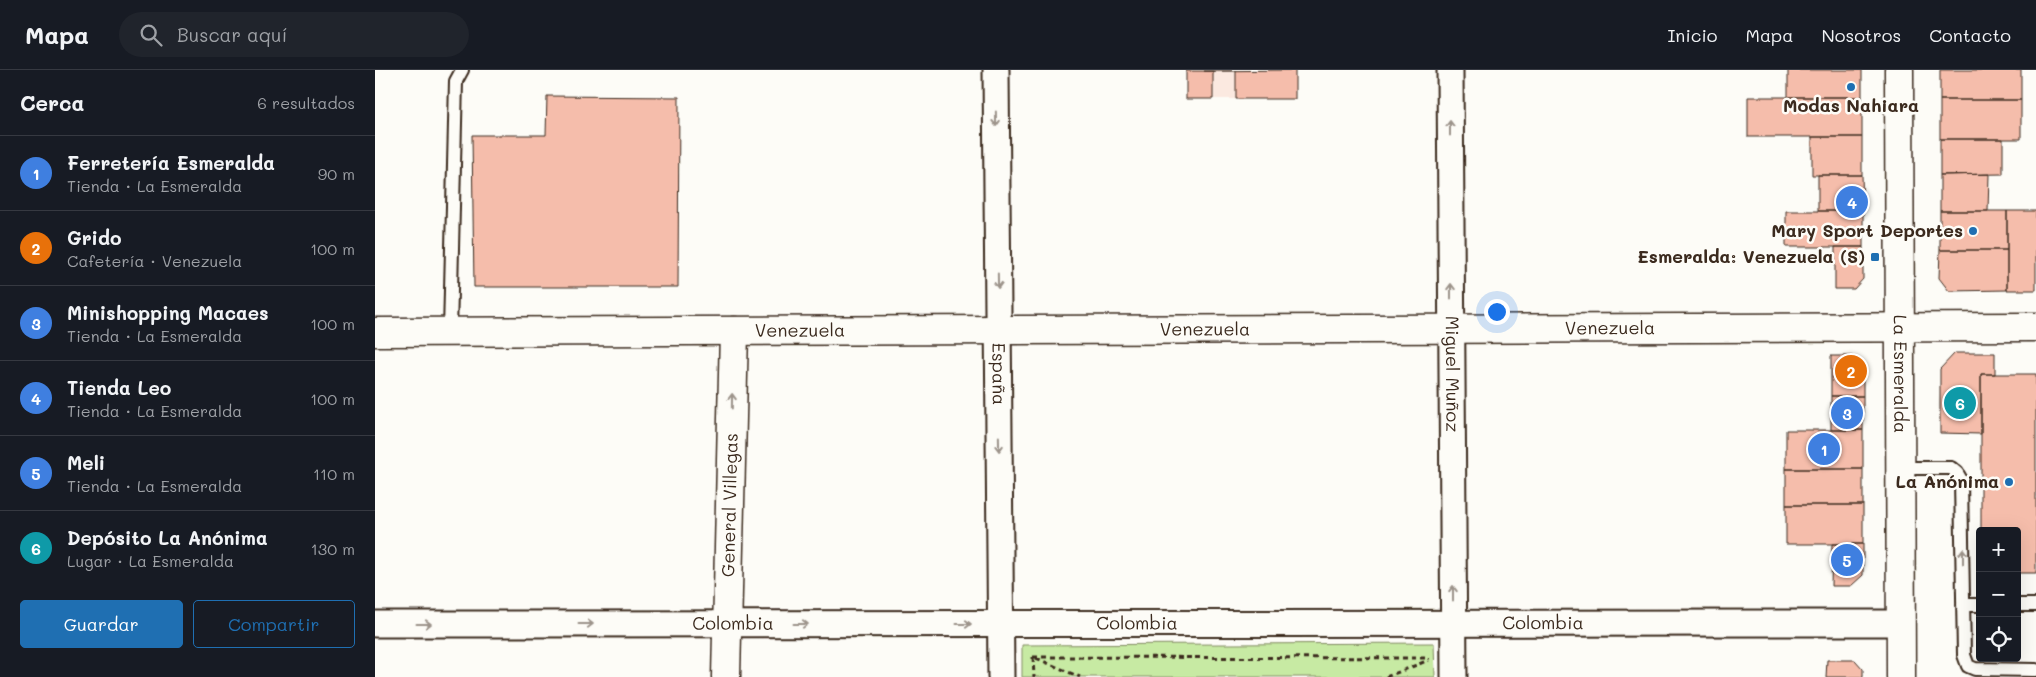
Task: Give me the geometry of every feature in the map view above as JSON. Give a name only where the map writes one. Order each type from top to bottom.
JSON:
[{"type":"main road","name":"La Esmeralda","points":[[1899,70],[1901,677]]},
{"type":"main road","name":"Venezuela","points":[[375,332],[2036,327]]},
{"type":"main road","name":"General Villegas","points":[[726,677],[734,331]]},
{"type":"street","name":"España","points":[[995,70],[1001,677]]},
{"type":"street","name":"Miguel Muñoz","points":[[1444,672],[1454,624],[1450,70]]},
{"type":"street","name":"Colombia","points":[[375,624],[1901,623]]},
{"type":"lane","points":[[449,332],[456,81],[462,70]]},
{"type":"lane","points":[[1900,468],[1951,468],[1961,480],[1964,655],[1968,666],[1975,669],[2036,670]]},
{"type":"lane","points":[[1963,605],[1976,605]]},
{"type":"lane","points":[[2021,605],[2036,605]]},
{"type":"path","points":[[1033,657],[1433,658]]},
{"type":"path","points":[[1033,657],[1034,677]]},
{"type":"path","points":[[1033,657],[1080,677]]},
{"type":"path","points":[[1433,658],[1444,672]]},
{"type":"path","points":[[1386,677],[1433,658]]},
{"type":"shaded area","points":[[1186,70],[1295,70],[1295,99],[1186,99]]},
{"type":"green space","points":[[1434,643],[1435,677],[1022,677],[1022,645]]},
{"type":"building","points":[[1295,70],[1295,99],[1236,99],[1236,71],[1204,71]]},
{"type":"building","points":[[1788,70],[1862,70],[1862,97],[1788,97]]},
{"type":"building","points":[[1940,70],[2021,70],[2021,100],[1940,100]]},
{"type":"building","points":[[1186,71],[1213,71],[1213,99],[1186,99]]},
{"type":"building","points":[[547,96],[679,97],[678,287],[474,287],[472,135],[546,135]]},
{"type":"building","points":[[1748,97],[1862,97],[1862,137],[1748,137]]},
{"type":"building","points":[[1940,100],[2021,100],[2021,139],[1940,139]]},
{"type":"building","points":[[1812,137],[1862,137],[1862,175],[1812,175]]},
{"type":"building","points":[[1940,139],[2003,139],[2003,174],[1940,175]]},
{"type":"building","points":[[1989,174],[1988,211],[1940,211],[1940,175]]},
{"type":"building","points":[[1818,175],[1862,175],[1863,211],[1818,211]]},
{"type":"building","points":[[1786,211],[1863,211],[1863,247],[1786,247]]},
{"type":"building","name":"Mary Sport Deportes","points":[[1940,211],[2007,211],[2007,250],[1940,250]]},
{"type":"building","points":[[2007,211],[2036,211],[2036,290],[2007,290]]},
{"type":"building","points":[[1835,247],[1863,247],[1863,279],[1854,289],[1835,289]]},
{"type":"building","points":[[1940,250],[2007,250],[2007,290],[1949,291],[1939,278]]},
{"type":"building","points":[[1955,353],[1995,353],[1995,374],[1981,374],[1981,434],[1940,433],[1940,369]]},
{"type":"building","points":[[1831,356],[1852,356],[1863,366],[1863,396],[1831,396]]},
{"type":"building","name":"La Anónima","points":[[1981,374],[2036,374],[2036,573],[2021,573],[2021,527],[1981,527]]},
{"type":"building","points":[[1831,396],[1863,396],[1863,430],[1831,430]]},
{"type":"building","points":[[1786,430],[1863,430],[1863,469],[1786,469]]},
{"type":"building","points":[[1786,469],[1863,469],[1863,505],[1786,505]]},
{"type":"building","points":[[1786,505],[1863,505],[1863,544],[1786,544]]},
{"type":"building","points":[[1832,544],[1863,544],[1863,575],[1851,586],[1831,586]]},
{"type":"building","points":[[1827,660],[1855,660],[1863,669],[1863,677],[1826,677]]},
{"type":"place","name":"Modas Nahiara","points":[[1851,87]]},
{"type":"place","name":"Tienda Leo","points":[[1852,202]]},
{"type":"place","name":"Mary Sport Deportes","points":[[1973,231]]},
{"type":"place","name":"Esmeralda: Venezuela (S)","points":[[1875,257]]},
{"type":"place","name":"Grido","points":[[1851,371]]},
{"type":"place","name":"Depósito La Anónima","points":[[1960,403]]},
{"type":"place","name":"Minishopping Macaes","points":[[1847,413]]},
{"type":"place","name":"Ferretería Esmeralda","points":[[1824,449]]},
{"type":"place","name":"La Anónima","points":[[2009,482]]},
{"type":"place","name":"Meli","points":[[1847,560]]}]
